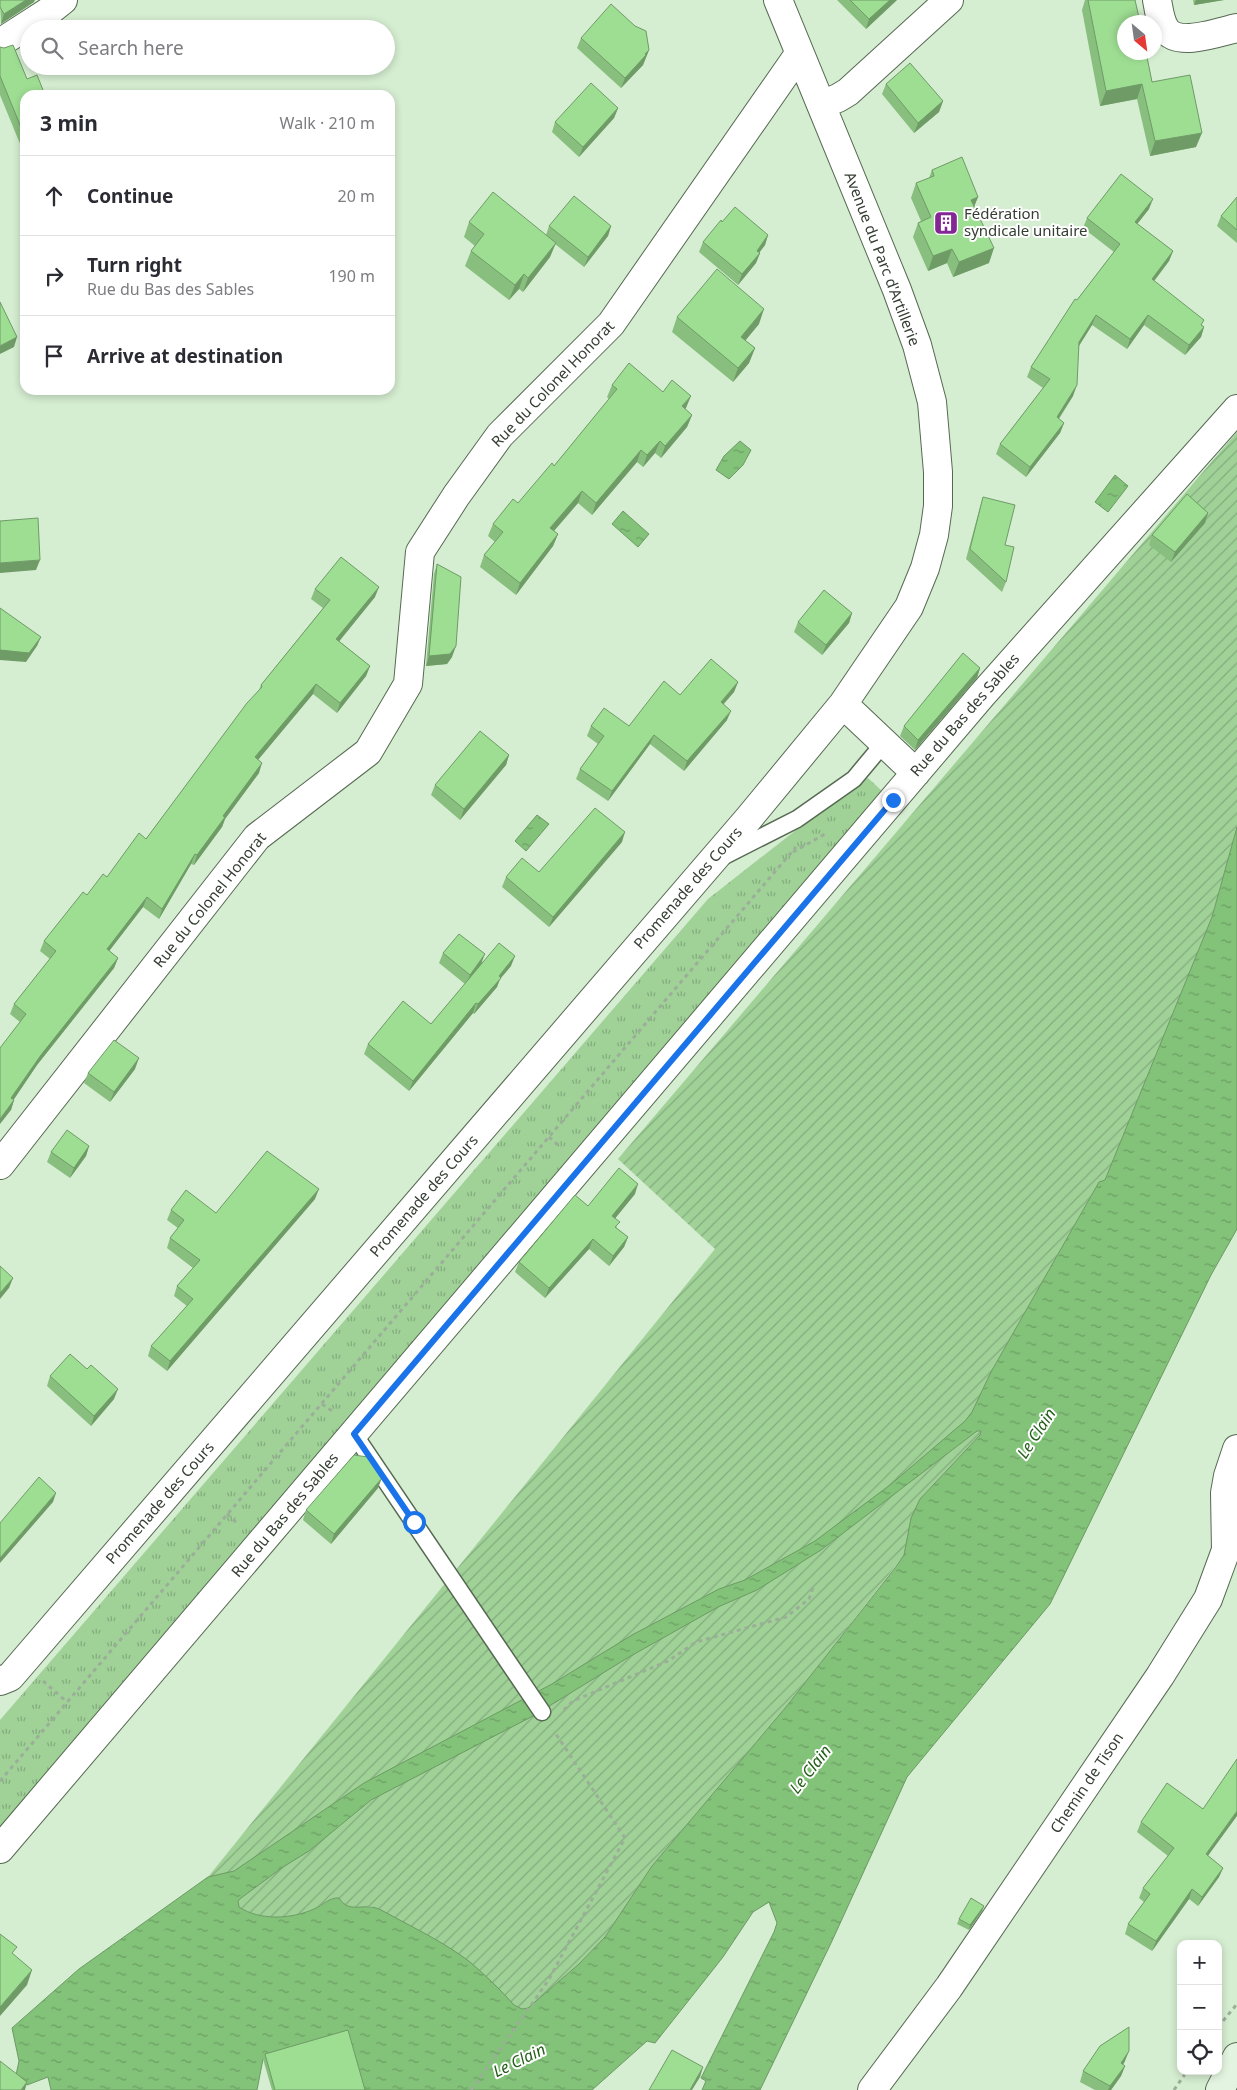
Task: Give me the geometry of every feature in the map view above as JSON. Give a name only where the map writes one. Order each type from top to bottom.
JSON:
[{"type":"main road","points":[[1222,2061],[1237,2042]]},
{"type":"main road","points":[[1220,2090],[1237,2056]]},
{"type":"main road","points":[[1200,2090],[1211,2075]]},
{"type":"street","points":[[36,20],[63,0]]},
{"type":"street","name":"Avenue du Parc d'Artillerie","points":[[778,0],[897,290],[917,345],[932,402],[938,472],[938,506],[934,535],[925,568],[909,607],[843,704]]},
{"type":"street","points":[[1157,0],[1162,22],[1173,36],[1181,39],[1237,28]]},
{"type":"street","points":[[821,105],[848,92],[940,9]]},
{"type":"street","points":[[0,43],[20,30]]},
{"type":"street","name":"Rue du Colonel Honorat","points":[[0,1165],[257,837],[368,752],[408,684],[420,552],[456,496],[500,435],[612,324],[799,54]]},
{"type":"street","name":"Rue du Bas des Sables","points":[[0,1849],[982,695],[1237,410]]},
{"type":"street","points":[[843,704],[916,773]]},
{"type":"street","name":"Promenade des Cours","points":[[0,1681],[10,1677],[24,1662],[709,864],[843,704]]},
{"type":"street","name":"Chemin de Tison","points":[[872,2090],[949,1987],[1160,1676],[1208,1598],[1226,1550],[1225,1493],[1228,1476],[1237,1449]]},
{"type":"lane","points":[[709,864],[797,819],[854,779],[884,743]]},
{"type":"lane","points":[[354,1434],[545,1718]]},
{"type":"path","points":[[0,1781],[801,841]]},
{"type":"path","points":[[322,1404],[336,1414]]},
{"type":"path","points":[[471,2090],[548,1981],[625,1838],[545,1718],[574,1701],[668,1661],[696,1642],[786,1617],[809,1599],[814,1586]]},
{"type":"path","points":[[38,1676],[67,1702]]},
{"type":"path","points":[[1222,2022],[1237,2004]]},
{"type":"path","points":[[1174,2090],[1184,2075]]},
{"type":"green space","points":[[1237,432],[1237,827],[1212,917],[1105,1180],[1099,1182],[991,1372],[980,1435],[920,1499],[904,1555],[786,1707],[652,1866],[605,1937],[579,1964],[528,2008],[522,2009],[514,2005],[469,1962],[447,1947],[371,1906],[349,1908],[344,1906],[339,1898],[336,1898],[296,1915],[276,1917],[256,1915],[239,1907],[208,1877],[715,1249],[618,1159]]},
{"type":"green space","points":[[868,778],[882,791],[374,1394],[0,1830],[0,1720],[708,899],[856,783]]},
{"type":"water","points":[[740,441],[751,450],[743,465],[729,479],[716,470],[724,456]]},
{"type":"water","points":[[1115,475],[1128,486],[1108,512],[1095,502]]},
{"type":"water","points":[[623,511],[649,534],[638,547],[612,524]]},
{"type":"water","points":[[537,815],[549,824],[526,851],[515,841]]},
{"type":"water","name":"Le Clain","points":[[1237,827],[1237,1229],[1211,1275],[1050,1604],[907,1777],[832,1941],[760,2090],[702,2090],[706,2081],[701,2078],[774,1932],[777,1923],[769,1902],[753,1912],[723,1957],[655,2043],[647,2041],[592,2090],[366,2090],[360,2084],[263,2059],[257,2090],[51,2090],[48,2077],[27,2085],[16,2075],[19,2061],[12,2028],[79,1969],[208,1877],[234,1871],[364,1783],[552,1684],[632,1635],[719,1589],[745,1580],[815,1541],[890,1485],[965,1421],[972,1412],[991,1372],[1099,1182],[1105,1180],[1212,917]],"holes":[[[977,1431],[981,1431],[980,1435],[920,1499],[911,1518],[904,1555],[786,1707],[652,1866],[605,1937],[579,1964],[528,2008],[522,2009],[514,2005],[487,1977],[450,1948],[376,1908],[348,1906],[339,1898],[296,1915],[276,1917],[256,1915],[239,1907],[238,1901],[241,1898],[283,1867],[309,1851],[371,1800],[533,1716],[629,1657],[718,1607],[757,1590],[821,1550]]]},
{"type":"building","points":[[0,0],[26,0],[4,14],[0,7]]},
{"type":"building","points":[[850,0],[890,0],[869,19]]},
{"type":"building","points":[[1088,0],[1135,0],[1138,15],[1117,15],[1117,60],[1148,60],[1152,82],[1190,75],[1202,133],[1155,141],[1142,84],[1106,91]]},
{"type":"building","points":[[611,4],[635,26],[646,31],[649,50],[625,78],[581,38]]},
{"type":"building","points":[[13,45],[20,62],[20,75],[25,75],[27,79],[37,75],[43,90],[20,90],[20,125],[0,76],[0,47],[4,48]]},
{"type":"building","points":[[910,63],[943,101],[918,123],[886,84]]},
{"type":"building","points":[[591,83],[618,108],[583,147],[555,122]]},
{"type":"building","name":"Fédération syndicale unitaire","points":[[962,157],[978,197],[971,200],[994,248],[959,262],[952,249],[933,256],[918,223],[931,217],[916,183],[934,176],[932,170]]},
{"type":"building","points":[[1121,174],[1153,199],[1135,222],[1173,251],[1152,279],[1204,320],[1201,325],[1204,327],[1189,345],[1148,315],[1130,339],[1096,315],[1079,342],[1077,385],[1057,417],[1064,423],[1030,467],[1000,444],[1050,379],[1031,367],[1075,299],[1077,300],[1120,244],[1087,218]]},
{"type":"building","points":[[493,192],[556,243],[528,278],[524,274],[515,285],[471,251],[484,234],[469,222]]},
{"type":"building","points":[[574,196],[611,226],[588,257],[549,226]]},
{"type":"building","points":[[1237,197],[1237,230],[1221,216]]},
{"type":"building","points":[[735,207],[768,235],[757,251],[760,253],[742,274],[703,242],[721,220],[722,222]]},
{"type":"building","points":[[717,269],[764,309],[741,337],[755,348],[738,368],[677,317]]},
{"type":"building","points":[[0,302],[17,337],[0,346]]},
{"type":"building","points":[[629,363],[663,392],[672,380],[691,396],[682,406],[692,415],[665,446],[660,441],[647,455],[641,450],[596,503],[582,491],[550,528],[558,534],[520,583],[484,555],[503,532],[493,524],[513,499],[518,503],[552,463],[554,466],[617,389],[612,385]]},
{"type":"building","points":[[1187,494],[1208,513],[1175,552],[1152,535]]},
{"type":"building","points":[[983,497],[1015,505],[1005,545],[1014,547],[1006,582],[970,549]]},
{"type":"building","points":[[38,518],[40,560],[0,563],[0,521]]},
{"type":"building","points":[[341,557],[379,587],[336,639],[370,666],[340,703],[316,684],[255,757],[262,763],[223,816],[225,817],[197,855],[195,854],[162,909],[147,897],[107,949],[118,958],[41,1055],[11,1098],[14,1100],[0,1119],[0,1048],[26,1014],[14,1004],[56,951],[44,941],[83,892],[87,895],[103,874],[107,877],[139,833],[146,839],[247,703],[262,687],[261,685],[330,600],[315,589]]},
{"type":"building","points":[[437,564],[461,577],[456,646],[450,654],[429,656]]},
{"type":"building","points":[[824,590],[852,613],[826,645],[798,622]]},
{"type":"building","points":[[0,608],[41,637],[29,653],[0,650]]},
{"type":"building","points":[[963,653],[980,668],[918,740],[904,726]]},
{"type":"building","points":[[711,659],[738,682],[721,702],[731,711],[687,761],[654,735],[612,791],[580,769],[604,736],[591,726],[604,708],[629,726],[664,681],[680,695]]},
{"type":"building","points":[[480,731],[509,755],[464,809],[435,785]]},
{"type":"building","points":[[595,808],[625,832],[553,917],[506,877],[522,858],[539,872]]},
{"type":"building","points":[[459,934],[485,954],[470,975],[443,953]]},
{"type":"building","points":[[499,943],[515,956],[499,976],[501,978],[478,1004],[476,1003],[413,1081],[368,1044],[403,1001],[431,1024]]},
{"type":"building","points":[[114,1040],[139,1058],[114,1092],[88,1073]]},
{"type":"building","points":[[67,1130],[89,1146],[74,1168],[51,1152]]},
{"type":"building","points":[[267,1151],[319,1189],[170,1361],[151,1346],[193,1299],[177,1286],[200,1260],[170,1238],[184,1220],[171,1210],[186,1190],[216,1213]]},
{"type":"building","points":[[619,1168],[638,1184],[612,1216],[620,1222],[615,1227],[628,1237],[613,1256],[593,1239],[549,1288],[519,1262],[575,1195],[588,1206]]},
{"type":"building","points":[[0,1266],[13,1278],[0,1293]]},
{"type":"building","points":[[70,1354],[87,1369],[91,1365],[118,1389],[94,1416],[50,1376]]},
{"type":"building","points":[[354,1455],[368,1457],[382,1478],[334,1534],[306,1510]]},
{"type":"building","points":[[39,1477],[56,1493],[0,1558],[0,1523]]},
{"type":"building","points":[[1237,1759],[1237,1811],[1206,1854],[1223,1868],[1202,1897],[1192,1889],[1156,1941],[1128,1924],[1150,1894],[1143,1888],[1174,1848],[1141,1822],[1167,1783],[1203,1809]]},
{"type":"building","points":[[971,1898],[984,1906],[970,1925],[959,1919]]},
{"type":"building","points":[[0,1934],[17,1947],[12,1953],[32,1970],[0,2007]]},
{"type":"building","points":[[1129,2027],[1129,2051],[1121,2063],[1125,2066],[1110,2086],[1083,2071],[1100,2046]]},
{"type":"building","points":[[348,2030],[365,2090],[275,2090],[265,2054]]},
{"type":"building","points":[[672,2050],[703,2067],[690,2090],[649,2090]]},
{"type":"building","points":[[0,2061],[27,2082],[21,2090],[0,2090]]},
{"type":"place","name":"Fédération syndicale unitaire","points":[[946,223]]},
{"type":"route","points":[[414,1522],[354,1434],[893,800]]}]
